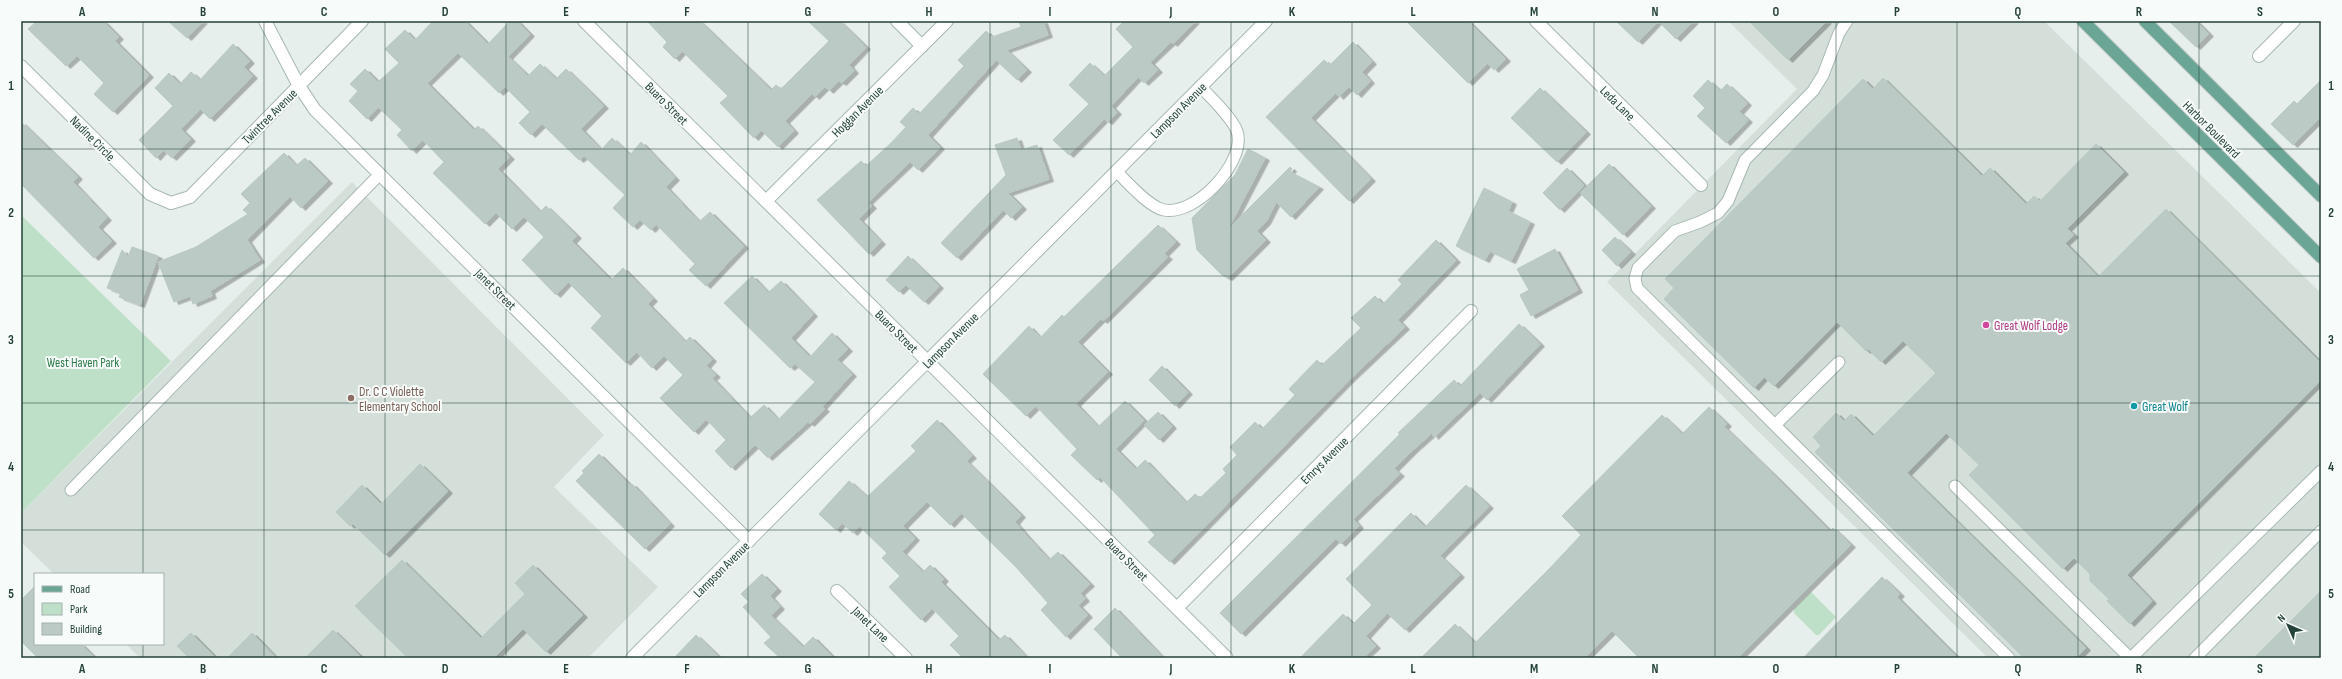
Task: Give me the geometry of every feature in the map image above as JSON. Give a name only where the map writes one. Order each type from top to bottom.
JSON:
[{"type":"main road","name":"Harbor Boulevard","points":[[2083,21],[2321,258]]},
{"type":"main road","points":[[2145,21],[2321,196]]},
{"type":"street","name":"Janet Street","points":[[265,21],[300,86],[315,110],[749,541]]},
{"type":"street","name":"Twintree Avenue","points":[[171,203],[190,196],[300,86],[362,21]]},
{"type":"street","name":"Buaro Street","points":[[584,21],[1227,658]]},
{"type":"street","points":[[897,21],[922,46]]},
{"type":"street","name":"Hoggan Avenue","points":[[766,201],[947,21]]},
{"type":"street","name":"Lampson Avenue","points":[[632,658],[1266,21]]},
{"type":"street","name":"Leda Lane","points":[[1536,21],[1700,185]]},
{"type":"street","points":[[2259,56],[2294,21]]},
{"type":"street","name":"Nadine Circle","points":[[21,66],[150,194],[171,203]]},
{"type":"street","name":"Emrys Avenue","points":[[1177,608],[1471,311]]},
{"type":"street","name":"Janet Lane","points":[[837,591],[906,658]]},
{"type":"lane","points":[[1847,21],[1839,33],[1823,75],[1813,91],[1744,160],[1728,201],[1718,212],[1700,222],[1675,231],[1638,268],[1635,278],[1637,288],[2009,658]]},
{"type":"lane","points":[[1116,172],[1154,207],[1164,210],[1189,206],[1203,196],[1219,180],[1237,152],[1238,134],[1234,125],[1201,87]]},
{"type":"lane","points":[[71,490],[380,174]]},
{"type":"lane","points":[[1775,425],[1838,362]]},
{"type":"lane","points":[[1955,486],[2131,658],[2321,471]]},
{"type":"lane","points":[[2196,658],[2321,531]]},
{"type":"shaded area","name":"Great Wolf Lodge","points":[[1728,21],[2044,21],[2321,293],[2321,658],[1988,658],[1607,282],[1797,89]]},
{"type":"shaded area","name":"Dr. C C Violette Elementary School","points":[[352,182],[604,435],[554,487],[658,587],[588,658],[140,658],[127,645],[164,645],[164,573],[53,573],[21,542],[21,513]]},
{"type":"green space","name":"West Haven Park","points":[[21,215],[171,361],[21,513]]},
{"type":"green space","points":[[1811,592],[1836,617],[1819,635],[1816,635],[1794,613],[1794,609]]},
{"type":"building","points":[[37,21],[103,21],[119,37],[115,41],[149,75],[113,112],[94,94],[104,83],[77,56],[66,66],[28,29]]},
{"type":"building","points":[[168,21],[203,21],[187,38]]},
{"type":"building","points":[[433,21],[465,21],[488,44],[510,21],[517,21],[530,34],[508,57],[528,76],[540,64],[556,79],[566,69],[604,106],[581,129],[601,150],[612,138],[630,155],[641,142],[675,178],[666,187],[699,222],[710,212],[744,246],[706,286],[689,270],[695,264],[656,224],[651,230],[640,220],[633,227],[613,208],[625,195],[584,156],[579,160],[542,124],[531,135],[519,123],[530,112],[505,87],[499,93],[458,53],[427,83],[474,130],[478,126],[510,157],[498,169],[540,212],[546,206],[577,236],[572,241],[611,280],[623,268],[653,299],[648,304],[685,342],[690,337],[712,359],[706,366],[716,375],[712,378],[750,418],[764,405],[778,420],[815,382],[795,364],[790,368],[724,303],[752,276],[768,293],[781,281],[813,314],[791,338],[810,357],[832,333],[848,349],[837,360],[852,374],[822,407],[825,409],[810,424],[808,422],[768,458],[755,445],[731,468],[715,451],[726,440],[706,419],[694,432],[660,398],[683,375],[664,356],[652,368],[637,352],[626,363],[591,328],[602,316],[568,282],[556,295],[522,260],[544,237],[524,217],[512,229],[496,213],[485,224],[433,173],[444,162],[423,140],[412,151],[397,135],[402,130],[378,107],[367,119],[349,101],[358,91],[350,84],[365,69],[378,82],[399,63],[385,49],[405,30],[415,40]]},
{"type":"building","points":[[647,21],[699,21],[771,90],[776,85],[781,89],[829,41],[808,21],[839,21],[866,47],[849,65],[854,71],[842,83],[839,81],[829,91],[825,87],[815,97],[812,94],[785,121],[794,131],[778,147],[761,130],[754,138],[720,103],[728,96],[682,51],[675,59],[663,47],[667,42]]},
{"type":"building","points":[[1019,21],[1043,21],[1048,35],[1006,50],[1027,70],[1017,80],[996,60],[928,135],[940,147],[918,170],[910,162],[868,202],[872,206],[859,219],[881,242],[869,254],[817,200],[861,161],[866,166],[891,143],[906,127],[900,122],[913,108],[919,114],[964,66],[958,60],[986,31],[992,37],[1021,27]]},
{"type":"building","points":[[1124,21],[1195,21],[1173,44],[1171,42],[1150,62],[1158,70],[1144,83],[1138,77],[1111,106],[1117,112],[1108,122],[1104,119],[1069,155],[1053,140],[1089,104],[1069,85],[1090,63],[1104,76],[1133,47],[1116,29]]},
{"type":"building","points":[[1406,21],[1468,21],[1506,59],[1494,70],[1488,63],[1468,83]]},
{"type":"building","points":[[1616,21],[1658,21],[1638,42]]},
{"type":"building","points":[[1658,21],[1694,21],[1676,39]]},
{"type":"building","points":[[1749,21],[1827,21],[1788,60]]},
{"type":"building","points":[[2169,21],[2196,21],[2209,34],[2196,47]]},
{"type":"building","points":[[1353,42],[1372,62],[1362,72],[1370,81],[1357,95],[1349,87],[1339,97],[1336,93],[1311,118],[1371,179],[1349,201],[1266,117],[1324,60],[1330,65]]},
{"type":"building","points":[[233,44],[250,61],[244,67],[253,76],[210,119],[200,109],[181,129],[191,139],[172,158],[163,150],[156,158],[139,140],[173,106],[155,88],[169,73],[180,84],[191,72],[200,80]]},
{"type":"building","points":[[1883,78],[1982,176],[1990,168],[2026,204],[2034,196],[2040,201],[2096,144],[2124,172],[2067,229],[2074,235],[2065,243],[2098,277],[2166,209],[2321,363],[2321,380],[2127,575],[2152,601],[2130,624],[2107,601],[2109,599],[2090,581],[2090,574],[2074,558],[2063,569],[1969,475],[1979,465],[1946,433],[1907,473],[2086,648],[2076,658],[2024,658],[1815,452],[1821,446],[1813,437],[1836,413],[1844,421],[1851,414],[1873,436],[1936,373],[1903,341],[1881,362],[1868,349],[1866,351],[1837,322],[1774,386],[1764,377],[1754,388],[1664,299],[1674,288],[1665,279],[1863,79],[1873,89]]},
{"type":"building","points":[[1708,80],[1720,91],[1727,84],[1747,103],[1739,112],[1748,120],[1726,143],[1697,116],[1705,108],[1693,96]]},
{"type":"building","points":[[2321,80],[2321,117],[2293,145],[2271,124],[2294,101],[2297,104]]},
{"type":"building","points":[[1540,88],[1586,132],[1557,162],[1511,118]]},
{"type":"building","points":[[21,122],[78,177],[73,182],[107,218],[98,227],[112,241],[94,258],[21,184]]},
{"type":"building","points":[[1017,138],[1021,150],[1037,145],[1049,179],[1008,193],[1022,207],[1011,218],[1003,210],[957,258],[941,243],[1006,175],[995,145]]},
{"type":"building","points":[[1248,149],[1265,158],[1228,229],[1290,167],[1292,169],[1290,172],[1319,187],[1291,217],[1276,202],[1266,222],[1257,231],[1266,240],[1228,278],[1222,275],[1197,250],[1192,218],[1235,175]]},
{"type":"building","points":[[284,153],[296,166],[305,158],[328,181],[301,208],[290,196],[247,240],[260,260],[210,291],[212,296],[193,304],[190,296],[174,302],[158,262],[196,247],[248,214],[243,210],[250,203],[241,194]]},
{"type":"building","points":[[1609,164],[1651,206],[1623,235],[1580,193]]},
{"type":"building","points":[[1567,168],[1584,185],[1560,210],[1543,193]]},
{"type":"building","points":[[1484,188],[1512,202],[1508,211],[1530,222],[1511,261],[1490,251],[1485,260],[1456,246]]},
{"type":"building","points":[[1158,225],[1176,242],[1164,254],[1168,257],[1103,321],[1101,319],[1078,342],[1108,372],[1076,404],[1098,427],[1125,401],[1144,420],[1116,449],[1136,469],[1145,460],[1186,503],[1195,494],[1200,498],[1226,473],[1223,469],[1237,455],[1230,447],[1255,422],[1262,429],[1295,395],[1289,389],[1317,360],[1322,365],[1361,328],[1351,318],[1375,296],[1383,304],[1402,284],[1398,280],[1436,240],[1456,260],[1398,320],[1405,327],[1351,378],[1170,562],[1148,542],[1155,535],[1100,477],[1097,480],[1071,455],[1077,449],[1036,406],[1026,416],[983,374],[1029,326],[1040,338],[1062,315],[1064,317]]},
{"type":"building","points":[[1615,237],[1631,252],[1617,266],[1602,250]]},
{"type":"building","points":[[132,247],[158,256],[140,305],[119,297],[121,293],[107,288],[122,250],[128,257]]},
{"type":"building","points":[[1555,249],[1578,290],[1531,316],[1520,295],[1529,290],[1517,269]]},
{"type":"building","points":[[908,256],[939,286],[924,302],[906,285],[899,292],[886,280]]},
{"type":"building","points":[[1519,324],[1540,344],[1487,400],[1480,393],[1434,437],[1432,433],[1414,449],[1394,469],[1400,474],[1353,519],[1359,526],[1341,544],[1336,539],[1241,634],[1220,613],[1400,434],[1398,433],[1454,380],[1460,386]]},
{"type":"building","points":[[1162,366],[1188,392],[1175,406],[1149,380]]},
{"type":"building","points":[[1709,407],[1727,424],[1724,427],[1830,531],[1833,528],[1851,545],[1738,658],[1639,658],[1612,631],[1585,658],[1421,658],[1455,624],[1475,643],[1550,568],[1581,535],[1562,516],[1662,415],[1682,434]]},
{"type":"building","points":[[1158,412],[1172,426],[1159,440],[1144,425]]},
{"type":"building","points":[[937,420],[972,456],[966,461],[1021,515],[1015,522],[1049,560],[1058,552],[1090,584],[1080,593],[1085,599],[1078,605],[1088,615],[1066,637],[1041,610],[1048,603],[1015,566],[961,513],[950,525],[927,502],[903,526],[915,538],[902,552],[923,572],[930,565],[944,579],[941,582],[999,640],[1005,635],[1027,658],[963,658],[950,645],[959,636],[932,608],[921,620],[889,587],[900,576],[882,558],[887,553],[859,526],[853,533],[842,523],[836,530],[819,514],[849,481],[867,497],[916,451],[911,446]]},
{"type":"building","points":[[599,454],[630,485],[632,484],[670,524],[645,549],[576,481],[584,473],[582,471]]},
{"type":"building","points":[[420,464],[448,491],[385,555],[353,524],[350,526],[336,512],[362,485],[381,504]]},
{"type":"building","points":[[1466,485],[1489,506],[1440,556],[1460,575],[1405,630],[1387,613],[1366,636],[1376,646],[1363,658],[1300,658],[1343,614],[1353,624],[1372,605],[1346,579],[1411,513],[1425,527]]},
{"type":"building","points":[[402,560],[481,638],[525,594],[515,583],[533,565],[583,615],[546,652],[523,629],[494,658],[408,658],[355,606]]},
{"type":"building","points":[[762,574],[777,589],[770,596],[780,607],[771,616],[803,647],[813,637],[834,658],[780,658],[764,643],[771,637],[743,607],[749,602],[741,594]]},
{"type":"building","points":[[1882,577],[1900,594],[1897,597],[1958,658],[1803,658]]},
{"type":"building","points":[[34,587],[34,645],[82,645],[95,658],[38,658],[21,641],[21,600]]},
{"type":"building","points":[[2321,591],[2321,658],[2254,658]]},
{"type":"building","points":[[1115,608],[1163,658],[1122,658],[1094,629]]},
{"type":"building","points":[[333,630],[362,658],[305,658]]},
{"type":"building","points":[[191,633],[216,658],[189,658],[177,646]]},
{"type":"building","points":[[252,633],[276,658],[227,658]]},
{"type":"building","points":[[696,635],[720,658],[674,658]]},
{"type":"place","name":"Great Wolf Lodge","points":[[1986,325]]},
{"type":"place","name":"Dr. C C Violette Elementary School","points":[[351,398]]},
{"type":"place","name":"Great Wolf","points":[[2134,406]]}]
